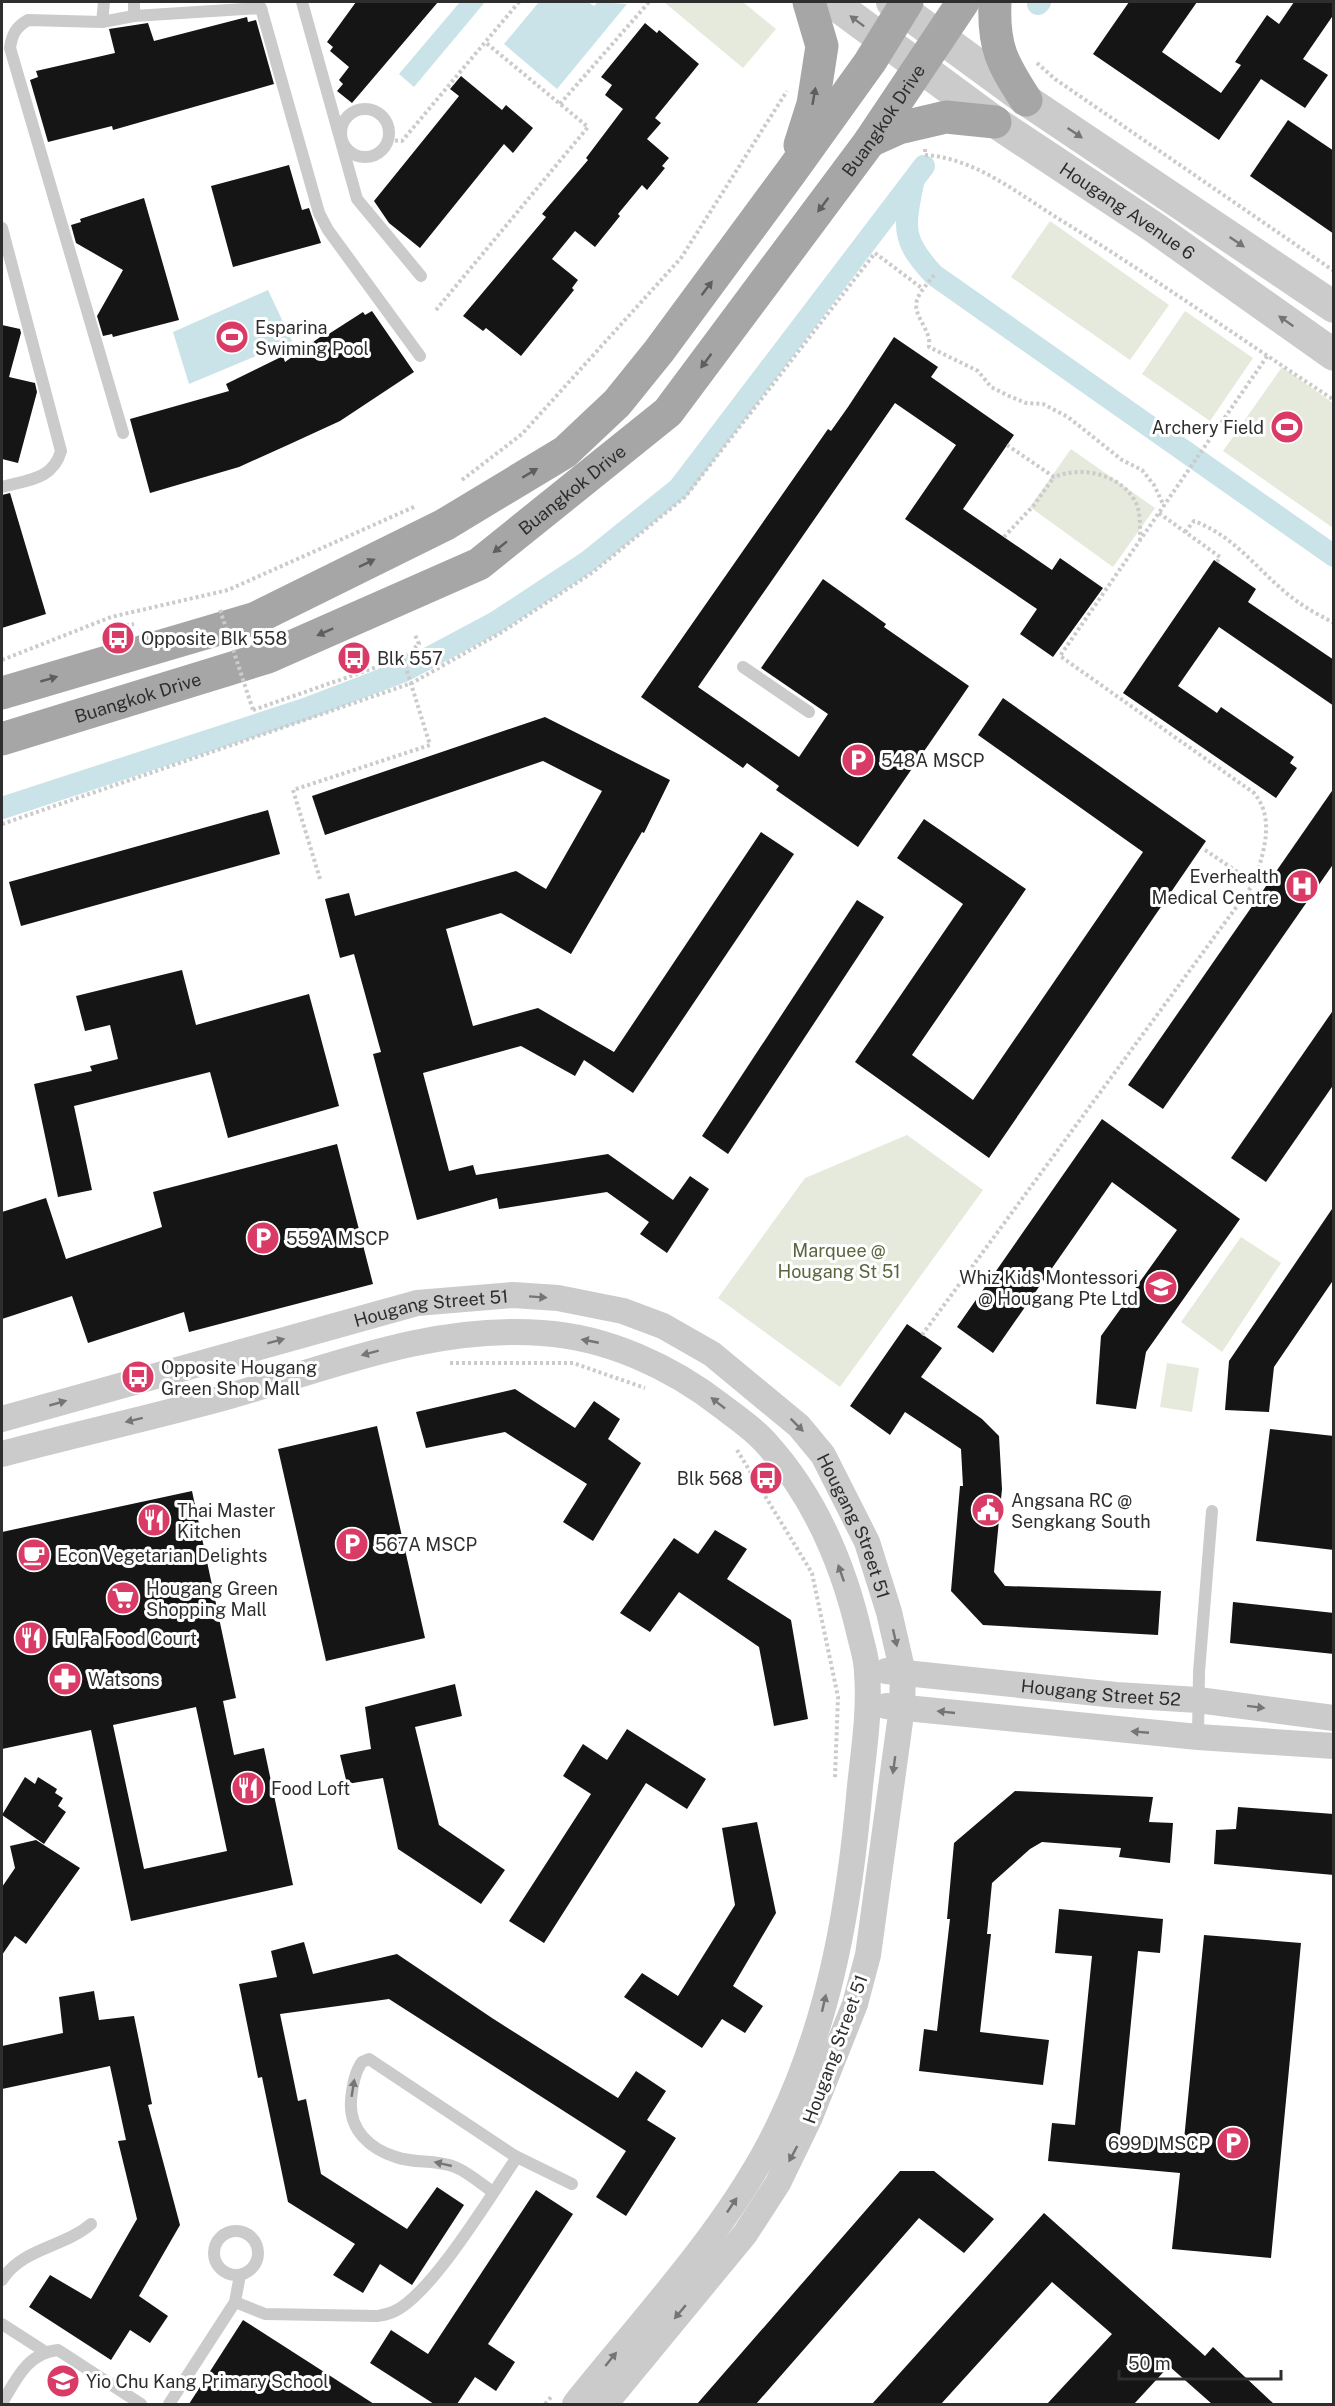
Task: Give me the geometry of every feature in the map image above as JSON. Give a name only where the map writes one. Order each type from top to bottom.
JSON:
[{"type":"main road","points":[[791,172],[813,104],[822,46],[809,2]]},
{"type":"main road","name":"Buangkok Drive","points":[[2,739],[268,657],[479,564],[668,412],[870,141],[963,2]]},
{"type":"main road","points":[[995,2],[994,32],[997,47],[1026,100]]},
{"type":"main road","name":"Buangkok Drive","points":[[2,693],[256,618],[444,525],[565,452],[617,403],[659,351],[791,172],[883,40],[900,4]]},
{"type":"main road","points":[[870,141],[899,128],[946,117],[995,122]]},
{"type":"street","name":"Hougang Avenue 6","points":[[832,2],[995,122],[1155,228],[1334,355]]},
{"type":"street","name":"Hougang Avenue 6","points":[[900,4],[939,37],[1026,100],[1334,308]]},
{"type":"street","name":"Hougang Street 51","points":[[2,1419],[417,1303],[513,1295],[558,1298],[623,1311],[663,1326],[712,1354],[799,1426],[823,1455],[867,1542],[889,1612],[903,1673],[902,1707],[868,1955],[855,2004],[822,2090],[799,2144],[757,2216],[605,2404]]},
{"type":"street","name":"Hougang Street 51","points":[[2,1454],[228,1396],[369,1352],[426,1339],[497,1331],[547,1333],[600,1343],[645,1359],[676,1375],[711,1398],[764,1439],[802,1488],[832,1547],[854,1611],[868,1670],[855,1844],[841,1933],[816,2037],[757,2168],[719,2224],[567,2396]]},
{"type":"street","name":"Hougang Street 52","points":[[868,1670],[1116,1695],[1198,1700],[1334,1718]]},
{"type":"street","name":"Hougang Street 52","points":[[867,1705],[1198,1737],[1334,1746]]},
{"type":"lane","points":[[102,22],[104,2]]},
{"type":"lane","points":[[134,2],[134,16]]},
{"type":"lane","points":[[304,3],[357,199],[421,276]]},
{"type":"lane","points":[[123,433],[10,48],[12,35],[19,25],[28,20],[102,22],[134,16],[261,8],[319,213],[328,230],[420,356]]},
{"type":"lane","points":[[362,108],[378,111],[388,124],[389,140],[379,153],[364,158],[350,152],[341,139],[343,123],[347,116],[362,108]]},
{"type":"lane","points":[[2,228],[61,451],[52,470],[43,476],[2,487]]},
{"type":"lane","points":[[743,667],[809,712]]},
{"type":"lane","points":[[1198,1737],[1198,1700],[1212,1511]]},
{"type":"lane","points":[[493,2192],[457,2168],[442,2162],[396,2157],[362,2138],[353,2123],[351,2108],[357,2068],[362,2062],[369,2059],[515,2156],[572,2184]]},
{"type":"lane","points":[[235,2302],[265,2314],[377,2316],[393,2312],[408,2302],[431,2279],[493,2192],[515,2156]]},
{"type":"lane","points":[[2,2280],[18,2262],[30,2254],[68,2241],[91,2224]]},
{"type":"lane","points":[[169,2404],[235,2302],[240,2276]]},
{"type":"lane","points":[[2,2324],[44,2351]]},
{"type":"lane","points":[[2,2403],[23,2369],[44,2351],[57,2350],[141,2404]]},
{"type":"path","points":[[389,140],[402,141],[519,2]]},
{"type":"path","points":[[560,104],[648,2]]},
{"type":"path","points":[[436,310],[588,127],[485,42]]},
{"type":"path","points":[[1037,63],[1064,85],[1334,272]]},
{"type":"path","points":[[454,486],[522,434],[681,258],[789,88]]},
{"type":"path","points":[[925,155],[947,156],[977,168],[1083,234],[1334,400]]},
{"type":"path","points":[[934,275],[917,299],[916,308],[931,338],[929,347],[978,371],[992,387],[1009,396],[1026,403],[1043,404],[1068,417],[1122,460],[1142,470],[1154,485],[1164,506]]},
{"type":"path","points":[[922,1335],[1254,883],[1263,852],[1266,823],[1264,804],[1254,793],[1060,656],[1268,355]]},
{"type":"path","points":[[1007,445],[1054,477]]},
{"type":"path","points":[[1004,537],[1034,506],[1054,477],[1079,471],[1109,478],[1135,501],[1140,518],[1140,539]]},
{"type":"path","points":[[2,660],[111,617],[228,590],[423,503]]},
{"type":"path","points":[[1159,513],[1220,557],[1216,562]]},
{"type":"path","points":[[1185,532],[1194,520],[1212,528],[1234,543],[1300,604],[1334,623]]},
{"type":"path","points":[[220,610],[253,710],[403,658],[419,644],[415,635]]},
{"type":"path","points":[[320,879],[292,790],[430,745],[403,658]]},
{"type":"path","points":[[1205,850],[1254,883]]},
{"type":"path","points":[[446,1363],[573,1363],[647,1388]]},
{"type":"path","points":[[735,1446],[812,1573],[838,1697],[835,1780]]},
{"type":"path","points":[[545,2404],[567,2396]]},
{"type":"green space","points":[[664,2],[743,2],[776,29],[743,68]]},
{"type":"green space","points":[[1050,221],[1169,305],[1130,360],[1011,277]]},
{"type":"green space","points":[[1185,311],[1253,358],[1210,421],[1142,374]]},
{"type":"green space","name":"Archery Field","points":[[1282,367],[1333,403],[1333,528],[1223,451]]},
{"type":"green space","points":[[1071,449],[1155,508],[1113,567],[1030,507]]},
{"type":"green space","name":"Marquee @ Hougang St 51","points":[[907,1135],[983,1190],[840,1387],[718,1298],[805,1178]]},
{"type":"green space","points":[[1241,1237],[1281,1263],[1222,1352],[1181,1322]]},
{"type":"green space","points":[[1167,1363],[1199,1368],[1192,1412],[1160,1407]]},
{"type":"water","points":[[460,2],[485,2],[414,87],[399,74]]},
{"type":"water","points":[[539,2],[588,2],[594,6],[598,2],[627,4],[557,89],[504,44]]},
{"type":"water","name":"Esparina Swiming Pool","points":[[268,290],[292,341],[189,384],[173,332]]},
{"type":"building","points":[[356,2],[438,2],[352,103],[337,91],[343,84],[339,80],[349,67],[330,51],[333,47],[327,42]]},
{"type":"building","points":[[1129,2],[1197,2],[1162,52],[1221,93],[1241,65],[1235,62],[1267,15],[1279,24],[1294,2],[1334,2],[1334,14],[1303,59],[1328,75],[1305,108],[1261,79],[1219,140],[1093,54]]},
{"type":"building","points":[[247,17],[248,22],[256,20],[274,84],[113,130],[112,126],[48,142],[30,80],[38,77],[36,71],[115,53],[109,29],[148,23],[154,41]]},
{"type":"building","points":[[645,23],[657,33],[659,30],[699,64],[655,118],[661,123],[647,139],[669,158],[662,166],[665,168],[647,190],[642,185],[595,247],[575,231],[552,259],[578,280],[572,288],[574,290],[521,356],[486,328],[483,331],[463,316],[546,217],[542,214],[588,160],[586,158],[623,109],[605,95],[612,85],[601,77]]},
{"type":"building","points":[[461,76],[502,110],[506,105],[533,128],[513,153],[504,144],[420,248],[389,223],[374,201],[459,96],[450,89]]},
{"type":"building","points":[[1288,120],[1334,151],[1334,234],[1250,176]]},
{"type":"building","points":[[289,165],[302,210],[309,208],[321,243],[233,267],[211,186]]},
{"type":"building","points":[[144,198],[179,320],[113,337],[112,334],[103,336],[97,316],[123,270],[76,243],[71,225],[81,222],[80,219]]},
{"type":"building","points":[[372,311],[414,372],[340,421],[290,444],[239,467],[150,493],[130,419],[229,391],[226,384],[283,356],[285,362],[323,335],[324,337],[363,312],[365,315]]},
{"type":"building","points":[[2,325],[20,329],[21,333],[9,377],[35,383],[37,392],[18,463],[2,459]]},
{"type":"building","points":[[894,337],[938,367],[931,377],[1014,435],[963,509],[1052,570],[1060,558],[1103,588],[1053,657],[1020,634],[1037,609],[905,519],[956,445],[895,403],[698,687],[799,757],[828,714],[761,668],[823,579],[886,624],[884,627],[969,686],[858,847],[776,790],[779,786],[747,763],[743,768],[641,697],[828,429],[831,431],[848,407]]},
{"type":"building","points":[[10,493],[46,614],[2,628],[2,495]]},
{"type":"building","points":[[1214,560],[1256,589],[1248,602],[1334,660],[1334,706],[1219,627],[1178,686],[1217,713],[1221,707],[1294,757],[1290,763],[1297,768],[1276,798],[1123,693]]},
{"type":"building","points":[[1003,698],[1206,841],[989,1158],[855,1062],[963,904],[897,858],[924,819],[1026,889],[912,1055],[973,1100],[1143,852],[978,735]]},
{"type":"building","points":[[545,717],[670,780],[644,833],[642,832],[571,954],[501,913],[446,929],[473,1026],[538,1008],[614,1052],[761,832],[794,854],[633,1093],[584,1060],[575,1076],[521,1046],[423,1073],[449,1171],[473,1165],[476,1175],[608,1154],[673,1200],[690,1176],[709,1189],[667,1253],[640,1234],[649,1222],[607,1192],[499,1209],[497,1198],[417,1220],[373,1054],[381,1052],[354,954],[340,958],[325,899],[349,893],[355,916],[516,871],[546,889],[602,791],[543,761],[325,835],[312,796]]},
{"type":"building","points":[[1334,788],[1334,863],[1163,1109],[1128,1085]]},
{"type":"building","points":[[268,810],[280,854],[21,926],[9,882]]},
{"type":"building","points":[[857,900],[884,917],[728,1154],[702,1136]]},
{"type":"building","points":[[182,970],[196,1025],[309,994],[339,1106],[228,1138],[210,1072],[74,1106],[92,1190],[58,1197],[34,1084],[92,1071],[90,1066],[118,1059],[110,1025],[85,1031],[76,996]]},
{"type":"building","points":[[1334,1009],[1334,1084],[1266,1182],[1231,1158]]},
{"type":"building","points":[[1102,1119],[1240,1219],[1146,1352],[1136,1409],[1096,1404],[1101,1336],[1177,1230],[1112,1182],[993,1353],[957,1327]]},
{"type":"building","name":"559A MSCP","points":[[337,1144],[373,1284],[189,1332],[184,1312],[88,1343],[72,1296],[2,1319],[2,1212],[46,1198],[66,1259],[162,1227],[153,1192]]},
{"type":"building","points":[[1334,1206],[1334,1279],[1274,1367],[1269,1412],[1225,1410],[1229,1361]]},
{"type":"building","points":[[907,1324],[942,1348],[921,1377],[982,1419],[999,1436],[1002,1489],[994,1572],[1005,1586],[1161,1591],[1158,1635],[983,1625],[951,1591],[960,1486],[963,1486],[961,1449],[905,1412],[890,1435],[850,1406]]},
{"type":"building","points":[[515,1389],[575,1428],[594,1401],[620,1419],[608,1439],[641,1463],[593,1541],[563,1522],[587,1484],[505,1432],[426,1448],[416,1412]]},
{"type":"building","name":"567A MSCP","points":[[377,1426],[425,1638],[326,1661],[278,1449]]},
{"type":"building","points":[[1270,1429],[1334,1436],[1334,1550],[1256,1541]]},
{"type":"building","name":"Hougang Green Shopping Mall","points":[[192,1491],[236,1698],[223,1701],[234,1755],[264,1748],[293,1885],[131,1921],[91,1730],[2,1749],[2,1532]],"holes":[[[196,1707],[227,1851],[144,1869],[113,1725]]]},
{"type":"building","points":[[715,1530],[747,1549],[727,1579],[791,1620],[808,1719],[774,1726],[759,1647],[679,1592],[650,1632],[620,1613],[674,1538],[698,1554]]},
{"type":"building","points":[[1233,1602],[1334,1613],[1334,1654],[1230,1643]]},
{"type":"building","points":[[455,1684],[462,1716],[415,1727],[439,1825],[505,1870],[481,1904],[398,1849],[383,1778],[347,1784],[340,1755],[371,1749],[365,1707]]},
{"type":"building","points":[[627,1729],[706,1779],[687,1809],[646,1783],[544,1943],[509,1921],[591,1794],[563,1776],[583,1744],[607,1760]]},
{"type":"building","points":[[25,1777],[35,1784],[38,1777],[57,1789],[55,1793],[63,1798],[58,1806],[66,1812],[44,1844],[2,1815]]},
{"type":"building","points":[[1015,1791],[1153,1797],[1149,1822],[1173,1823],[1170,1863],[1119,1857],[1121,1848],[1042,1842],[1030,1849],[992,1883],[987,1934],[991,1934],[980,2032],[1049,2040],[1043,2085],[919,2071],[924,2029],[937,2031],[950,1919],[947,1919],[954,1843]]},
{"type":"building","points":[[1238,1807],[1334,1814],[1334,1875],[1214,1864],[1216,1830],[1236,1829]]},
{"type":"building","points":[[757,1822],[776,1913],[733,1986],[763,2006],[745,2033],[722,2019],[702,2048],[624,1997],[642,1973],[678,1996],[735,1905],[722,1828]]},
{"type":"building","points":[[36,1840],[80,1868],[26,1944],[15,1936],[2,1955],[2,1887],[15,1868],[10,1846]]},
{"type":"building","name":"699D MSCP","points":[[1059,1909],[1163,1919],[1160,1953],[1138,1951],[1120,2134],[1184,2140],[1204,1935],[1301,1943],[1271,2258],[1172,2249],[1180,2173],[1048,2161],[1052,2123],[1075,2125],[1092,1956],[1055,1953]]},
{"type":"building","points":[[304,1942],[313,1974],[397,1954],[618,2098],[636,2071],[666,2091],[647,2120],[676,2138],[626,2216],[596,2197],[626,2151],[389,1999],[280,2014],[298,2101],[306,2099],[321,2174],[407,2229],[437,2187],[464,2205],[412,2285],[380,2264],[363,2293],[333,2275],[355,2244],[288,2202],[262,2077],[258,2078],[239,1984],[277,1977],[271,1951]]},
{"type":"building","points":[[94,1991],[99,2020],[134,2016],[152,2104],[148,2105],[180,2225],[139,2296],[168,2316],[150,2343],[130,2330],[111,2360],[29,2307],[50,2275],[91,2299],[137,2219],[118,2141],[126,2140],[110,2066],[2,2089],[2,2046],[63,2033],[59,1997]]},
{"type":"building","points":[[900,2171],[934,2171],[994,2219],[964,2253],[919,2218],[756,2404],[697,2404]]},
{"type":"building","points":[[536,2190],[573,2214],[488,2344],[515,2362],[496,2391],[475,2377],[457,2404],[434,2404],[370,2363],[391,2330],[428,2354]]},
{"type":"building","points":[[1044,2213],[1205,2356],[1213,2347],[1274,2404],[1212,2404],[1169,2366],[1134,2404],[1047,2404],[1112,2334],[1052,2282],[941,2404],[872,2404]]},
{"type":"building","points":[[243,2320],[374,2404],[189,2404]]},
{"type":"waterway","points":[[2,808],[305,709],[404,671],[496,622],[587,562],[679,488],[924,166]]},
{"type":"waterway","points":[[913,183],[907,223],[910,242],[923,263],[934,275],[1334,556]]},
{"type":"place","name":"Esparina Swiming Pool","points":[[232,337]]},
{"type":"place","name":"Archery Field","points":[[1287,427]]},
{"type":"place","name":"Opposite Blk 558","points":[[118,638]]},
{"type":"place","name":"Blk 557","points":[[354,658]]},
{"type":"place","name":"548A MSCP","points":[[858,760]]},
{"type":"place","name":"Everhealth Medical Centre","points":[[1302,886]]},
{"type":"place","name":"559A MSCP","points":[[263,1238]]},
{"type":"place","name":"Whiz Kids Montessori @ Hougang Pte Ltd","points":[[1161,1287]]},
{"type":"place","name":"Opposite Hougang Green Shop Mall","points":[[138,1377]]},
{"type":"place","name":"Blk 568","points":[[766,1478]]},
{"type":"place","name":"Angsana RC @ Sengkang South","points":[[988,1510]]},
{"type":"place","name":"Thai Master Kitchen","points":[[154,1520]]},
{"type":"place","name":"567A MSCP","points":[[352,1544]]},
{"type":"place","name":"Econ Vegetarian Delights","points":[[34,1555]]},
{"type":"place","name":"Hougang Green Shopping Mall","points":[[123,1598]]},
{"type":"place","name":"Fu Fa Food Court","points":[[31,1638]]},
{"type":"place","name":"Watsons","points":[[65,1679]]},
{"type":"place","name":"Food Loft","points":[[248,1788]]},
{"type":"place","name":"699D MSCP","points":[[1233,2143]]},
{"type":"place","name":"Yio Chu Kang Primary School","points":[[63,2381]]}]
